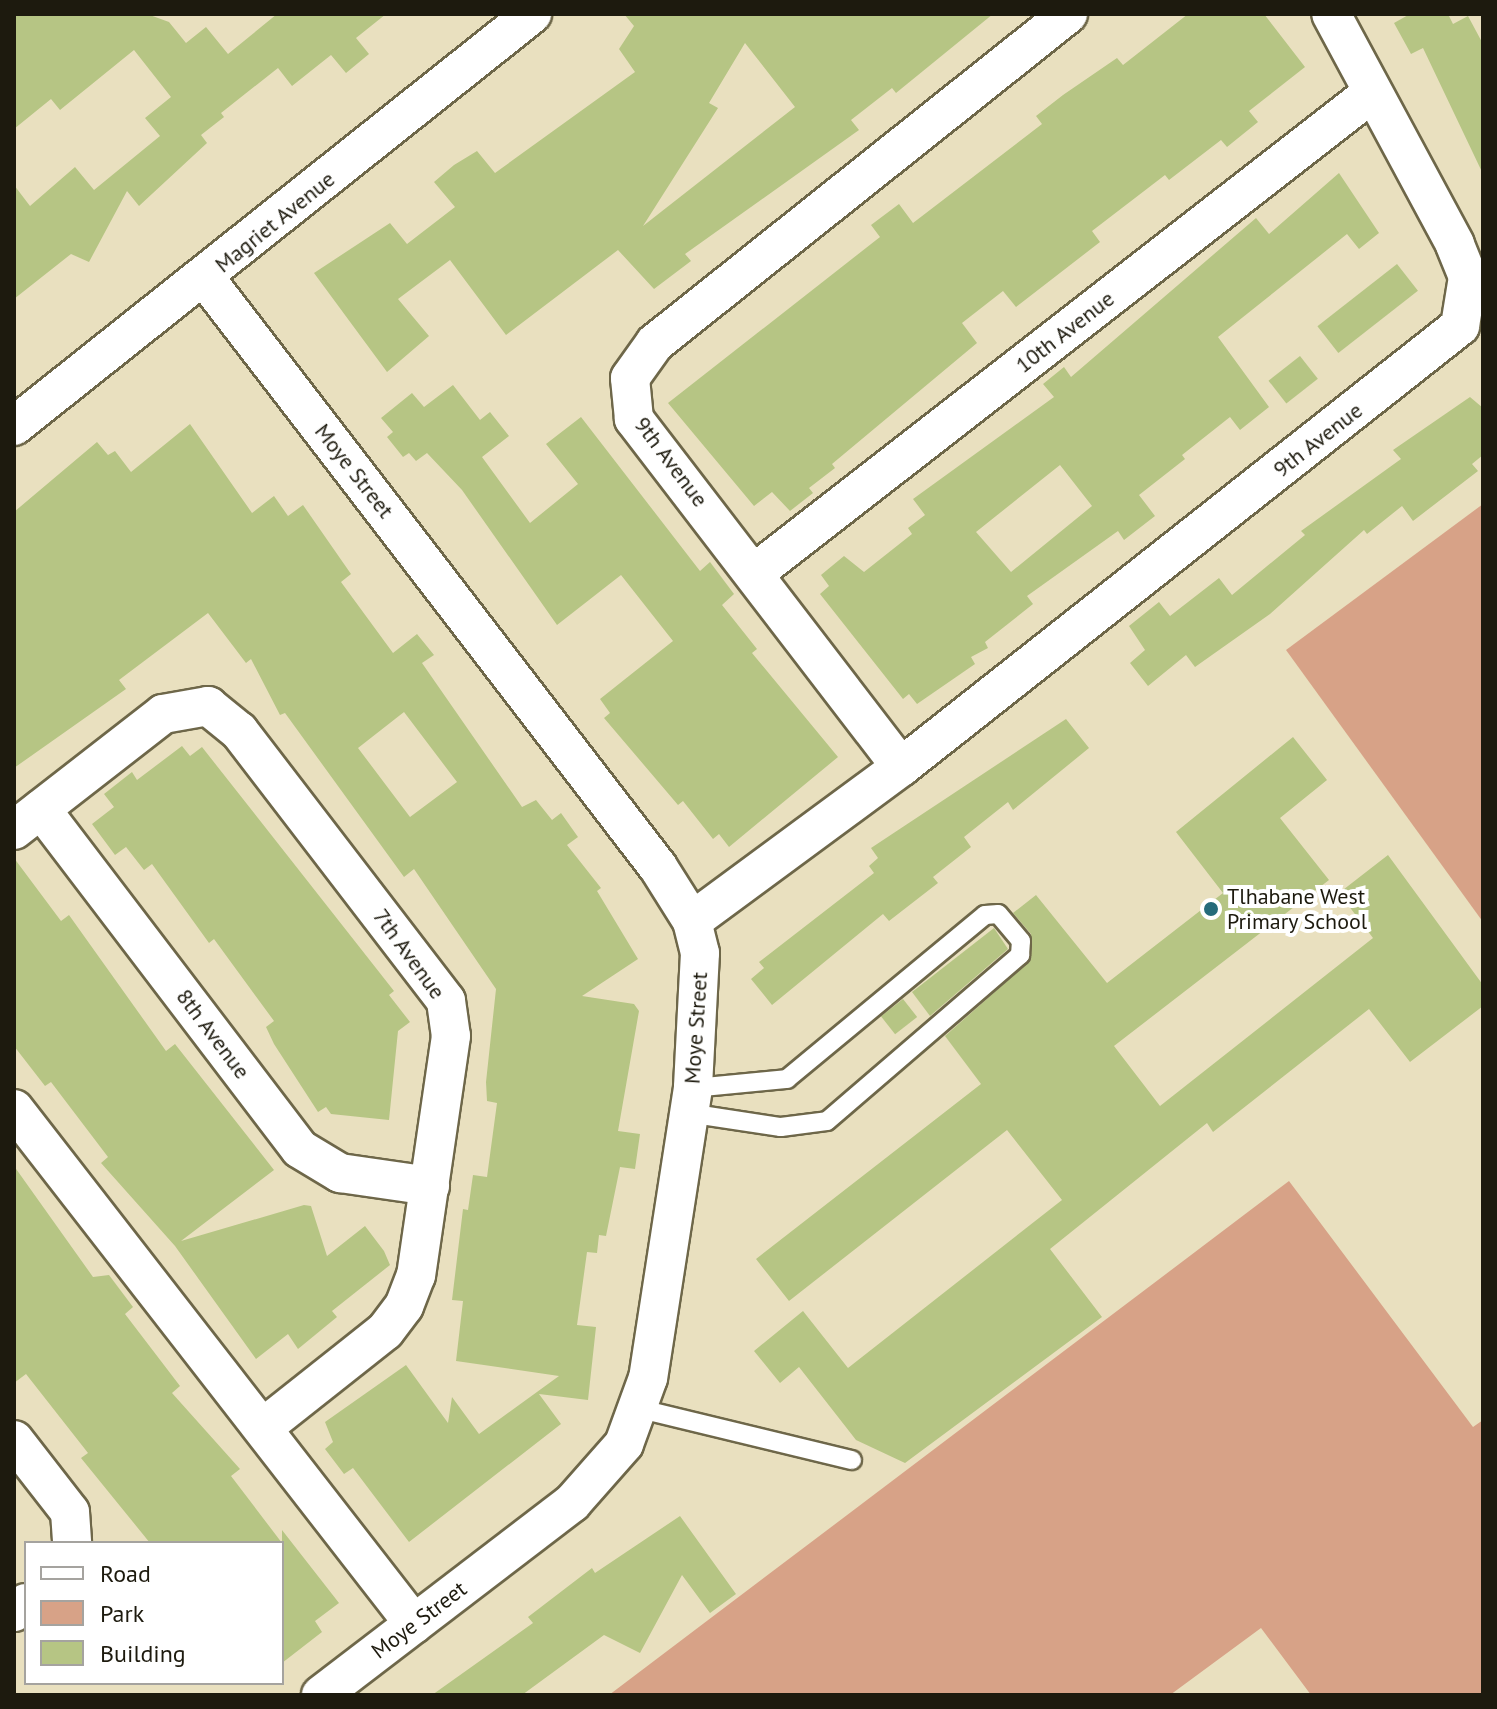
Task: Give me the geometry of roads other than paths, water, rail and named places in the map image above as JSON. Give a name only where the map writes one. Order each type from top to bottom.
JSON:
[{"type":"street","name":"Magriet Avenue","points":[[14,426],[205,278],[532,14]]},
{"type":"street","name":"9th Avenue","points":[[901,767],[757,571],[634,419],[630,378],[640,358],[1068,14]]},
{"type":"street","name":"9th Avenue","points":[[692,921],[901,767],[1460,326],[1468,277],[1331,14]]},
{"type":"street","name":"10th Avenue","points":[[757,571],[1372,93]]},
{"type":"street","name":"Moye Street","points":[[205,278],[658,867],[692,921],[702,981],[690,1100],[641,1409],[602,1475],[572,1503],[321,1695]]},
{"type":"street","name":"7th Avenue","points":[[28,820],[163,714],[208,706],[225,716],[446,1001],[451,1036],[430,1186],[404,1306],[385,1331],[264,1427]]},
{"type":"street","name":"8th Avenue","points":[[28,820],[300,1149],[340,1173],[430,1186]]},
{"type":"street","points":[[14,1109],[414,1624]]},
{"type":"street","points":[[14,1440],[70,1512],[72,1541]]},
{"type":"lane","points":[[998,914],[1021,941],[1020,955],[827,1121],[781,1127],[690,1100],[787,1079],[985,915],[998,914]]},
{"type":"lane","points":[[641,1409],[852,1460]]},
{"type":"place","name":"Tlhabane West Primary School","points":[[1211,909]]}]
